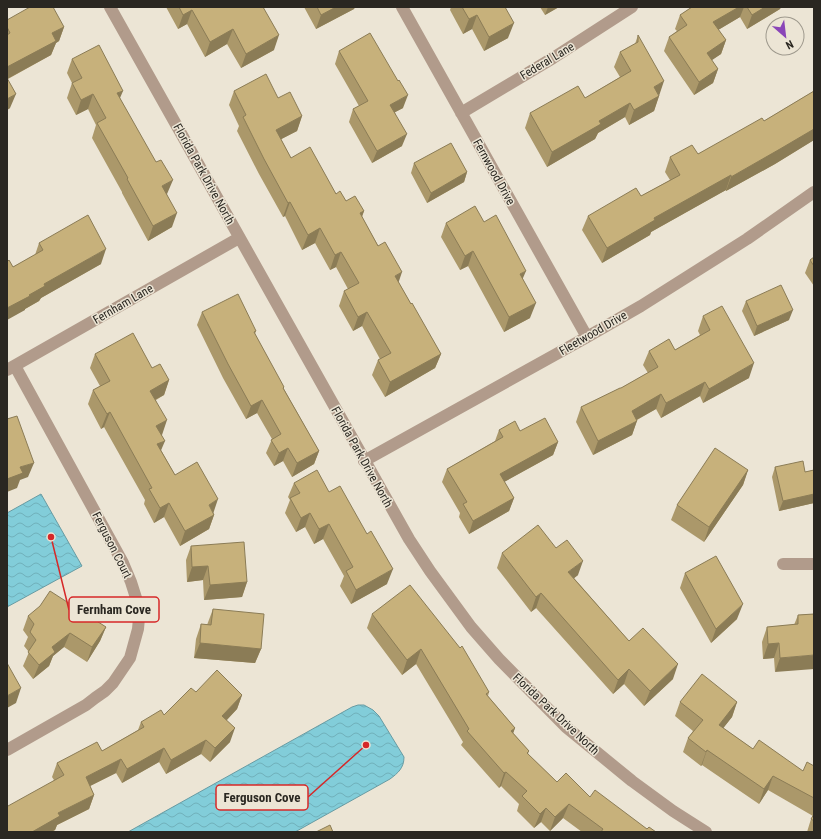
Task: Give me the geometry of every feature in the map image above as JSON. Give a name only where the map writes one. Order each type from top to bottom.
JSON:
[{"type":"street","name":"Florida Park Drive North","points":[[110,7],[364,461],[409,539],[430,571],[472,627],[499,659],[566,727],[632,781],[673,811],[706,832]]},
{"type":"street","name":"Fernwood Drive","points":[[402,7],[587,337]]},
{"type":"street","name":"Federal Lane","points":[[461,113],[560,54],[632,7]]},
{"type":"street","name":"Fleetwood Drive","points":[[364,461],[641,306],[746,239],[814,192]]},
{"type":"street","name":"Fernham Lane","points":[[11,368],[239,238]]},
{"type":"street","name":"Ferguson Court","points":[[7,750],[86,706],[105,692],[130,658],[138,629],[139,618],[137,601],[124,563],[11,368]]},
{"type":"street","points":[[784,564],[814,564]]},
{"type":"water","points":[[41,494],[82,566],[7,607],[7,513]]},
{"type":"water","points":[[364,705],[373,710],[379,716],[404,757],[402,767],[390,779],[295,832],[128,832],[352,707]]},
{"type":"building","points":[[30,7],[53,7],[64,27],[52,33],[56,41],[7,67],[7,35],[10,33],[7,27],[7,20]]},
{"type":"building","points":[[179,7],[263,7],[279,35],[246,54],[233,29],[210,42],[192,10],[183,15]]},
{"type":"building","points":[[317,7],[336,7],[321,15]]},
{"type":"building","points":[[462,7],[505,7],[514,23],[489,37],[477,15],[469,19]]},
{"type":"building","points":[[692,7],[739,7],[713,22],[726,40],[707,53],[718,69],[699,82],[669,37],[687,25],[680,15]]},
{"type":"building","points":[[747,7],[765,7],[752,15]]},
{"type":"building","points":[[370,33],[398,81],[399,80],[408,95],[390,105],[407,134],[377,151],[353,109],[368,101],[339,51]]},
{"type":"building","points":[[638,35],[664,81],[654,87],[659,96],[634,110],[630,103],[599,121],[601,124],[552,152],[530,113],[578,86],[585,98],[631,71],[620,52],[638,42]]},
{"type":"building","points":[[99,45],[123,91],[117,93],[156,162],[161,160],[173,180],[162,186],[177,213],[153,226],[97,123],[106,118],[93,94],[81,100],[72,83],[82,78],[72,59]]},
{"type":"building","points":[[266,74],[278,98],[290,92],[302,116],[276,130],[291,158],[310,147],[336,194],[340,191],[346,201],[355,196],[364,211],[360,213],[378,246],[385,242],[402,272],[395,276],[441,354],[390,382],[378,360],[391,353],[367,312],[358,317],[344,291],[359,283],[341,252],[335,255],[320,228],[308,235],[290,202],[288,203],[243,117],[246,115],[234,91]]},
{"type":"building","points":[[7,78],[16,94],[7,99]]},
{"type":"building","points":[[814,91],[814,129],[731,177],[731,175],[654,218],[655,220],[607,248],[588,216],[636,188],[641,196],[680,175],[670,157],[692,145],[698,154],[762,118],[764,121]]},
{"type":"building","points":[[451,143],[467,172],[431,193],[414,163]]},
{"type":"building","points":[[475,206],[484,222],[496,215],[526,271],[520,274],[536,303],[509,317],[473,251],[465,256],[446,223]]},
{"type":"building","points":[[88,215],[106,249],[44,284],[45,286],[29,295],[30,296],[7,308],[7,262],[9,260],[13,267],[43,250],[39,243]]},
{"type":"building","points":[[814,257],[814,266],[810,260]]},
{"type":"building","points":[[781,285],[793,310],[757,326],[746,301]]},
{"type":"building","points":[[238,294],[256,331],[254,332],[284,387],[283,388],[319,451],[297,463],[288,448],[279,453],[271,440],[281,434],[262,400],[251,406],[202,312]]},
{"type":"building","points":[[722,306],[754,363],[709,389],[705,382],[666,403],[661,394],[632,411],[637,421],[598,441],[581,407],[621,388],[658,367],[649,351],[669,339],[675,350],[710,330],[703,316]]},
{"type":"building","points":[[133,333],[152,368],[160,364],[169,380],[150,391],[167,420],[156,426],[165,441],[157,444],[175,475],[197,462],[218,499],[209,505],[214,515],[185,531],[169,503],[160,508],[149,489],[152,488],[110,412],[107,414],[93,390],[110,381],[95,354]]},
{"type":"building","points":[[17,416],[34,463],[20,467],[23,473],[7,479],[7,419]]},
{"type":"building","points":[[545,418],[558,442],[500,474],[514,498],[473,521],[463,504],[467,502],[447,469],[503,437],[499,430],[515,421],[520,431]]},
{"type":"building","points":[[715,448],[748,470],[709,527],[677,505]]},
{"type":"building","points":[[803,461],[805,472],[814,470],[814,494],[783,501],[775,467]]},
{"type":"building","points":[[317,470],[329,492],[340,486],[367,534],[371,531],[393,569],[356,590],[346,571],[353,567],[329,524],[319,529],[310,513],[301,518],[290,498],[300,493],[294,483]]},
{"type":"building","points":[[538,525],[556,548],[567,540],[583,561],[568,572],[629,641],[643,628],[678,664],[650,691],[629,669],[618,680],[541,593],[536,597],[502,553]]},
{"type":"building","points":[[244,542],[247,582],[210,585],[208,566],[192,567],[191,546]]},
{"type":"building","points":[[716,556],[743,604],[716,629],[685,573]]},
{"type":"building","points":[[410,585],[460,648],[462,646],[489,692],[486,694],[515,728],[511,731],[529,751],[527,753],[557,782],[566,773],[590,797],[595,790],[647,829],[649,827],[656,832],[601,832],[603,829],[569,804],[555,817],[546,808],[540,814],[522,796],[527,791],[506,772],[504,773],[467,731],[469,729],[421,649],[407,660],[372,614]]},
{"type":"building","points":[[50,591],[106,627],[92,647],[70,633],[52,647],[55,652],[39,665],[28,652],[36,640],[30,632],[34,624],[28,616],[40,606]]},
{"type":"building","points":[[213,609],[264,614],[261,649],[200,643],[201,624],[211,625]]},
{"type":"building","points":[[814,614],[814,655],[780,658],[779,643],[768,644],[767,627],[798,624],[798,615]]},
{"type":"building","points":[[7,663],[21,688],[7,696]]},
{"type":"building","points":[[217,670],[242,695],[222,716],[235,728],[215,748],[206,740],[171,760],[164,748],[127,769],[121,759],[86,777],[94,795],[58,813],[60,816],[32,832],[7,832],[7,805],[8,806],[64,775],[57,763],[97,742],[102,751],[144,727],[141,722],[161,710],[164,715],[191,688],[196,692]]},
{"type":"building","points":[[702,674],[737,702],[719,725],[753,749],[759,740],[803,771],[807,762],[814,766],[814,798],[773,776],[764,789],[707,750],[706,752],[688,738],[703,720],[680,702]]},
{"type":"building","points":[[814,814],[814,821],[811,819]]},
{"type":"building","points":[[330,825],[333,832],[316,832]]},
{"type":"place","name":"Fernham Cove","points":[[51,537]]},
{"type":"place","name":"Ferguson Cove","points":[[366,745]]}]
